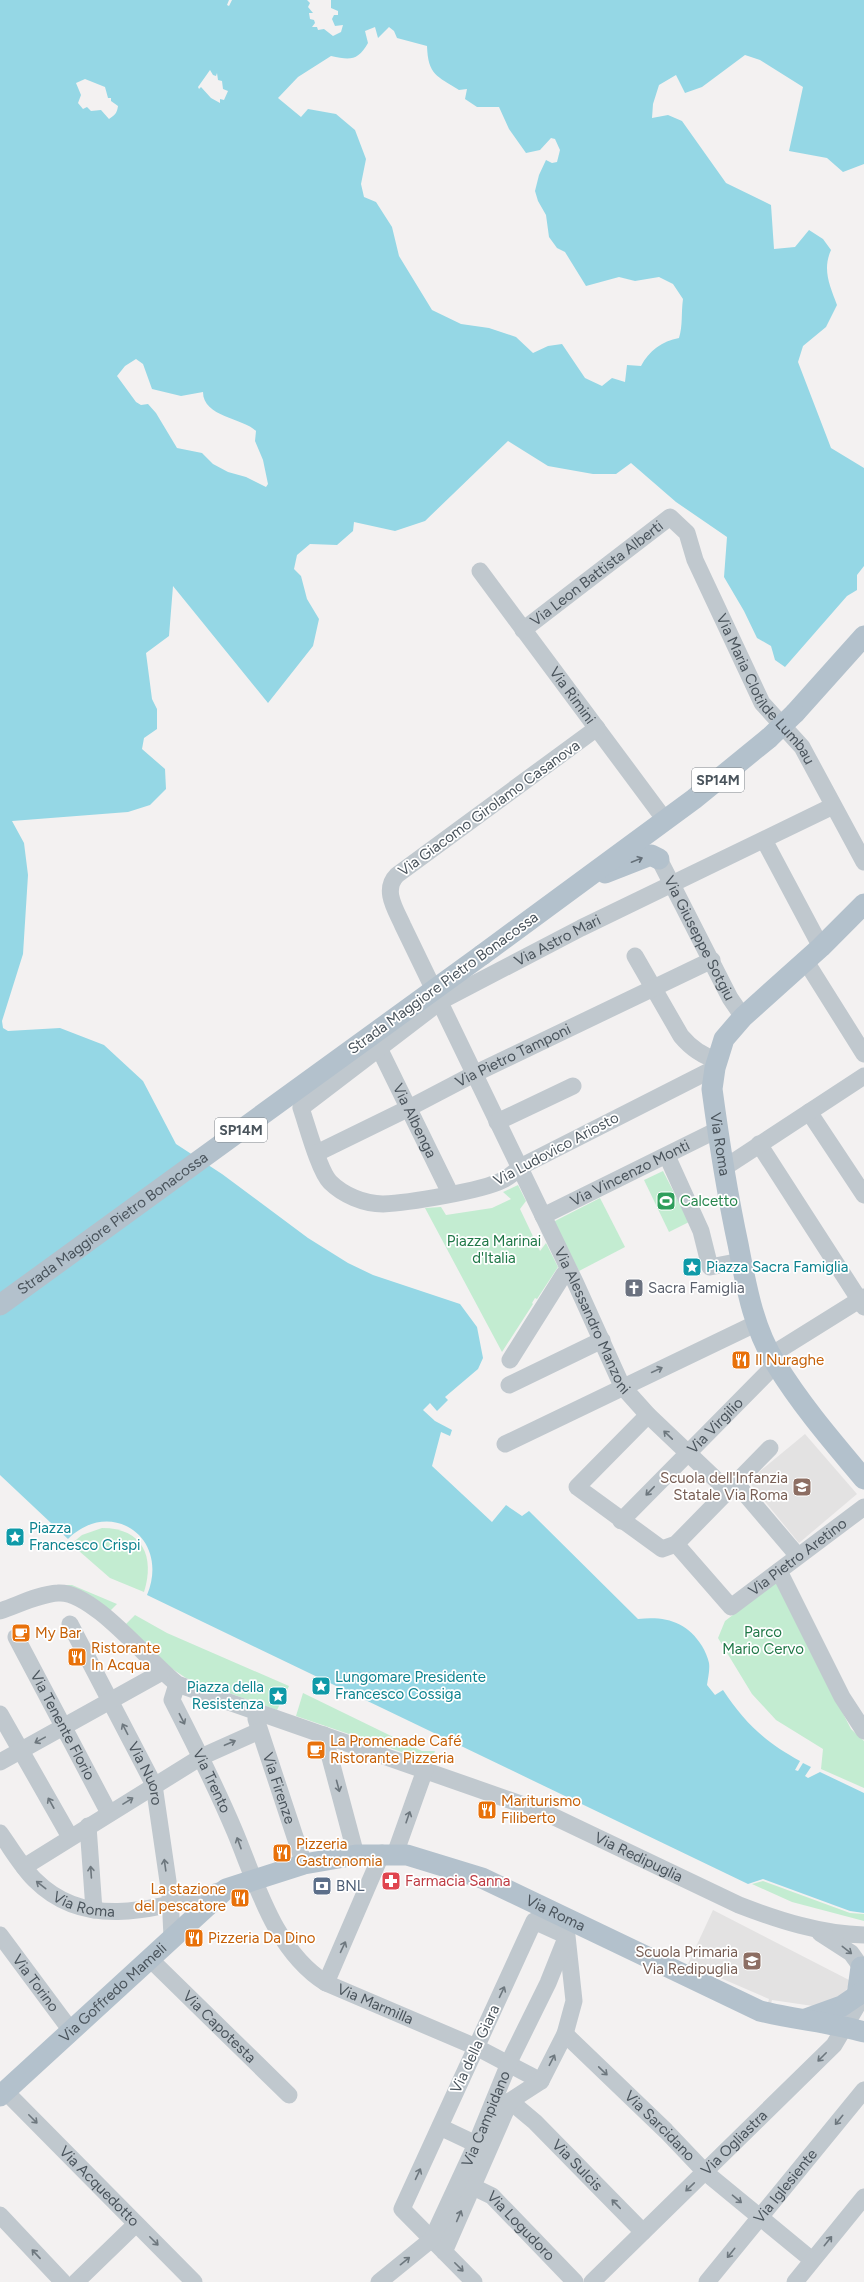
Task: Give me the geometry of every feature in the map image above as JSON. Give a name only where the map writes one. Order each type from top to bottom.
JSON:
[{"type":"main road","name":"Strada Maggiore Pietro Bonacossa","points":[[0,1305],[482,955],[710,786],[769,738],[795,713],[864,636]]},
{"type":"main road","points":[[575,886],[650,855],[659,859]]},
{"type":"main road","name":"Via Roma","points":[[864,904],[743,1017],[724,1039],[716,1064],[712,1089],[724,1168],[741,1261],[756,1323],[773,1360],[807,1409],[864,1479]]},
{"type":"main road","name":"Via Roma","points":[[226,1889],[253,1879],[304,1864],[356,1855],[389,1854],[424,1859],[482,1878],[570,1929],[760,2011],[859,2030]]},
{"type":"main road","name":"Via Goffredo Mameli","points":[[3,2094],[72,2032],[172,1937],[226,1889]]},
{"type":"main road","points":[[804,2020],[842,2006],[862,1994],[862,1969]]},
{"type":"street","name":"Via Leon Battista Alberti","points":[[523,630],[670,517]]},
{"type":"street","name":"Via Maria Clotilde Lumbau","points":[[670,517],[687,533],[698,566],[762,703],[802,747],[864,862]]},
{"type":"street","name":"Via Rimini","points":[[480,571],[665,820]]},
{"type":"street","name":"Via Giacomo Girolamo Casanova","points":[[440,1001],[391,898],[390,888],[393,880],[597,728]]},
{"type":"street","name":"Via Astro Mari","points":[[301,1108],[440,1001],[581,928],[833,806]]},
{"type":"street","points":[[764,840],[813,953],[864,1054]]},
{"type":"street","name":"Via Giuseppe Sotgiu","points":[[659,859],[712,960],[730,998],[743,1017]]},
{"type":"street","points":[[635,956],[681,1036],[691,1047],[716,1064]]},
{"type":"street","name":"Via Pietro Tamponi","points":[[316,1153],[652,987],[712,960]]},
{"type":"street","name":"Via Alessandro Manzoni","points":[[440,1001],[602,1340],[622,1386],[648,1415],[687,1453],[731,1486],[798,1556]]},
{"type":"street","name":"Via Albenga","points":[[379,1048],[450,1193]]},
{"type":"street","name":"Via Ludovico Ariosto","points":[[301,1108],[316,1153],[329,1181],[342,1192],[363,1201],[383,1204],[450,1193],[503,1180],[520,1167],[716,1064]]},
{"type":"street","points":[[724,1168],[864,1076]]},
{"type":"street","points":[[497,1122],[573,1086]]},
{"type":"street","points":[[809,1112],[864,1195]]},
{"type":"street","name":"Via Vincenzo Monti","points":[[543,1216],[718,1130]]},
{"type":"street","points":[[759,1144],[863,1301]]},
{"type":"street","points":[[667,1156],[701,1231],[710,1267],[741,1261]]},
{"type":"street","points":[[510,1360],[564,1274],[569,1271]]},
{"type":"street","name":"Via Virgilio","points":[[621,1521],[687,1453],[773,1360],[863,1301]]},
{"type":"street","points":[[505,1444],[622,1386],[756,1323]]},
{"type":"street","points":[[509,1385],[602,1340]]},
{"type":"street","points":[[648,1415],[577,1487],[621,1521],[662,1549],[676,1544],[731,1486],[770,1448]]},
{"type":"street","name":"Via Pietro Aretino","points":[[676,1544],[731,1607],[864,1507]]},
{"type":"street","points":[[779,1571],[842,1697],[864,1731]]},
{"type":"street","name":"Via Redipuglia","points":[[0,1611],[47,1595],[58,1593],[74,1595],[91,1604],[162,1672],[177,1684],[544,1812],[738,1905],[768,1916],[829,1931],[864,1935]]},
{"type":"street","name":"Via Nuoro","points":[[70,1624],[154,1785],[171,1904],[172,1937]]},
{"type":"street","name":"Via Tenente Florio","points":[[16,1637],[109,1813]]},
{"type":"street","points":[[0,1762],[110,1699],[162,1672]]},
{"type":"street","name":"Via Trento","points":[[177,1684],[172,1700],[201,1757],[253,1879]]},
{"type":"street","name":"Via Firenze","points":[[254,1711],[259,1731],[304,1864]]},
{"type":"street","points":[[0,1714],[70,1837]]},
{"type":"street","points":[[24,1867],[201,1757],[259,1731]]},
{"type":"street","points":[[324,1735],[356,1855]]},
{"type":"street","points":[[326,1983],[389,1854],[425,1770]]},
{"type":"street","points":[[88,1826],[94,1910]]},
{"type":"street","name":"Via Roma","points":[[0,1833],[24,1867],[44,1888],[81,1907],[105,1912],[143,1911],[226,1889]]},
{"type":"street","name":"Via Marmilla","points":[[253,1879],[269,1917],[310,1973],[326,1983],[476,2047],[541,2081]]},
{"type":"street","name":"Via della Giara","points":[[432,2239],[402,2209],[534,1921],[570,1929]]},
{"type":"street","name":"Via Redipuglia","points":[[804,1925],[834,1940],[851,1953],[862,1969]]},
{"type":"street","points":[[541,2081],[565,2034],[574,2001],[570,1929]]},
{"type":"street","name":"Via Campidano","points":[[444,2252],[466,2183],[476,2144],[509,2064],[548,1983],[570,1929]]},
{"type":"street","name":"Via Torino","points":[[0,1935],[72,2032]]},
{"type":"street","name":"Via Capotesta","points":[[150,1959],[290,2095]]},
{"type":"street","name":"Via Ogliastra","points":[[592,2282],[834,2044],[859,2030],[862,1994]]},
{"type":"street","name":"Via Sarcidano","points":[[565,2034],[666,2131],[705,2172],[812,2260]]},
{"type":"street","name":"Via Campidano","points":[[379,2282],[432,2239],[466,2183],[510,2101],[541,2081]]},
{"type":"street","name":"Via Iglesiente","points":[[707,2282],[864,2090]]},
{"type":"street","name":"Via Acquedotto","points":[[3,2094],[194,2282]]},
{"type":"street","name":"Via Sulcis","points":[[510,2101],[535,2122],[643,2232]]},
{"type":"street","points":[[440,2126],[476,2144]]},
{"type":"street","name":"Via Logudoro","points":[[466,2183],[492,2196],[575,2282]]},
{"type":"street","points":[[795,2282],[864,2197]]},
{"type":"street","points":[[0,2215],[63,2282]]},
{"type":"street","points":[[76,2282],[136,2224]]},
{"type":"street","points":[[432,2239],[474,2282]]},
{"type":"shaded area","name":"Scuola dell'Infanzia Statale Via Roma","points":[[805,1434],[857,1494],[799,1543],[748,1481]]},
{"type":"shaded area","name":"Scuola Primaria Via Redipuglia","points":[[713,1910],[851,1981],[842,1999],[813,2006],[772,2000],[770,2007],[767,2006],[769,1999],[688,1964]]},
{"type":"green space","name":"Calcetto","points":[[663,1171],[689,1222],[669,1232],[644,1180]]},
{"type":"green space","name":"Piazza Marinai d'Italia","points":[[518,1185],[526,1201],[520,1209],[540,1251],[546,1243],[558,1267],[537,1299],[535,1298],[532,1303],[533,1304],[502,1352],[425,1208],[441,1207],[446,1215],[492,1208],[511,1199],[503,1192]]},
{"type":"green space","points":[[600,1198],[625,1247],[579,1271],[553,1222]]},
{"type":"green space","points":[[102,1528],[116,1529],[127,1533],[136,1539],[142,1547],[146,1556],[148,1567],[144,1592],[110,1578],[71,1544],[82,1535]]},
{"type":"green space","name":"Parco Mario Cervo","points":[[776,1582],[851,1729],[864,1741],[864,1788],[821,1769],[823,1749],[776,1720],[752,1694],[718,1638],[725,1621]]},
{"type":"green space","points":[[59,1585],[72,1585],[117,1604],[109,1612]]},
{"type":"green space","points":[[135,1615],[167,1633],[289,1686],[277,1710],[186,1678],[171,1668],[126,1624]]},
{"type":"green space","points":[[303,1693],[422,1751],[435,1751],[431,1762],[296,1716]]},
{"type":"green space","points":[[763,1881],[850,1913],[864,1914],[864,1921],[792,1902],[752,1884]]},
{"type":"water","points":[[0,0],[229,0],[227,5],[229,6],[232,0],[307,0],[310,3],[308,7],[313,13],[309,13],[310,19],[314,20],[315,23],[312,27],[317,27],[318,30],[324,29],[333,36],[341,32],[343,25],[335,26],[332,19],[334,15],[338,15],[338,11],[331,8],[331,0],[864,0],[864,164],[843,172],[827,158],[789,151],[803,87],[760,60],[745,55],[702,87],[685,93],[676,75],[659,85],[653,104],[652,118],[668,115],[682,121],[726,183],[771,205],[774,249],[795,247],[809,230],[823,239],[831,250],[828,257],[827,271],[837,305],[826,327],[803,346],[798,362],[831,448],[864,468],[864,566],[857,575],[857,590],[847,596],[785,667],[775,660],[771,646],[757,638],[744,611],[724,577],[727,537],[676,502],[631,463],[616,474],[593,474],[548,466],[508,441],[425,521],[395,531],[354,522],[353,531],[337,545],[310,544],[297,555],[294,569],[301,576],[307,599],[319,619],[313,646],[268,703],[173,586],[169,636],[146,653],[152,699],[157,709],[157,729],[144,738],[142,749],[165,769],[166,789],[150,805],[128,812],[12,821],[24,843],[28,875],[23,954],[2,1021],[3,1028],[8,1031],[60,1028],[104,1045],[143,1081],[176,1144],[222,1174],[308,1238],[348,1263],[373,1275],[460,1304],[477,1327],[483,1358],[478,1369],[445,1397],[448,1400],[437,1411],[430,1403],[423,1410],[435,1421],[452,1430],[450,1436],[441,1432],[432,1466],[492,1522],[506,1505],[522,1516],[529,1511],[638,1619],[648,1618],[667,1620],[675,1622],[690,1631],[702,1646],[708,1659],[709,1668],[707,1685],[715,1695],[723,1690],[739,1712],[757,1731],[776,1747],[800,1761],[795,1770],[798,1771],[803,1763],[811,1767],[805,1776],[808,1778],[820,1772],[864,1793],[864,1913],[850,1911],[763,1879],[748,1884],[147,1595],[152,1574],[151,1556],[144,1541],[132,1530],[118,1523],[101,1522],[84,1527],[68,1539],[0,1475]],"holes":[[[375,27],[378,38],[389,27],[394,31],[397,38],[427,46],[429,63],[435,74],[459,90],[467,89],[465,99],[477,107],[499,107],[509,129],[526,153],[540,150],[551,138],[555,139],[560,150],[557,162],[552,163],[546,160],[539,175],[535,191],[538,201],[546,215],[549,237],[557,248],[565,252],[586,286],[619,277],[635,281],[659,277],[673,284],[683,299],[679,338],[662,344],[652,351],[641,366],[627,365],[625,382],[612,378],[602,386],[585,378],[562,344],[548,346],[533,353],[516,337],[489,328],[461,324],[432,310],[399,256],[392,227],[376,202],[364,197],[361,184],[366,159],[355,130],[336,114],[308,109],[301,117],[278,98],[298,77],[331,56],[353,58],[361,53],[368,43],[365,31]],[[210,70],[213,75],[216,76],[217,73],[218,80],[222,81],[223,89],[228,91],[224,100],[220,99],[220,103],[211,98],[201,87],[199,89],[198,87]],[[85,79],[105,87],[108,98],[111,98],[111,101],[118,106],[115,114],[109,119],[101,110],[91,111],[87,107],[83,109],[78,103],[81,95],[76,83]],[[136,359],[143,364],[152,389],[181,396],[203,392],[209,407],[216,412],[242,423],[256,431],[255,441],[263,460],[268,484],[266,487],[246,477],[228,472],[213,464],[202,453],[177,448],[156,413],[148,404],[141,405],[136,402],[117,376],[125,366]]]},
{"type":"place","name":"Calcetto","points":[[666,1201]]},
{"type":"place","name":"Piazza Sacra Famiglia","points":[[692,1267]]},
{"type":"place","name":"Sacra Famiglia","points":[[634,1288]]},
{"type":"place","name":"Il Nuraghe","points":[[741,1360]]},
{"type":"place","name":"Scuola dell'Infanzia Statale Via Roma","points":[[802,1487]]},
{"type":"place","name":"Piazza Francesco Crispi","points":[[15,1537]]},
{"type":"place","name":"My Bar","points":[[21,1633]]},
{"type":"place","name":"Ristorante In Acqua","points":[[77,1657]]},
{"type":"place","name":"Lungomare Presidente Francesco Cossiga","points":[[321,1686]]},
{"type":"place","name":"Piazza della Resistenza","points":[[278,1696]]},
{"type":"place","name":"La Promenade Café Ristorante Pizzeria","points":[[316,1750]]},
{"type":"place","name":"Mariturismo Filiberto","points":[[487,1810]]},
{"type":"place","name":"Pizzeria Gastronomia","points":[[282,1853]]},
{"type":"place","name":"Farmacia Sanna","points":[[391,1881]]},
{"type":"place","name":"BNL","points":[[322,1886]]},
{"type":"place","name":"La stazione del pescatore","points":[[240,1898]]},
{"type":"place","name":"Pizzeria Da Dino","points":[[194,1938]]},
{"type":"place","name":"Scuola Primaria Via Redipuglia","points":[[752,1961]]}]
